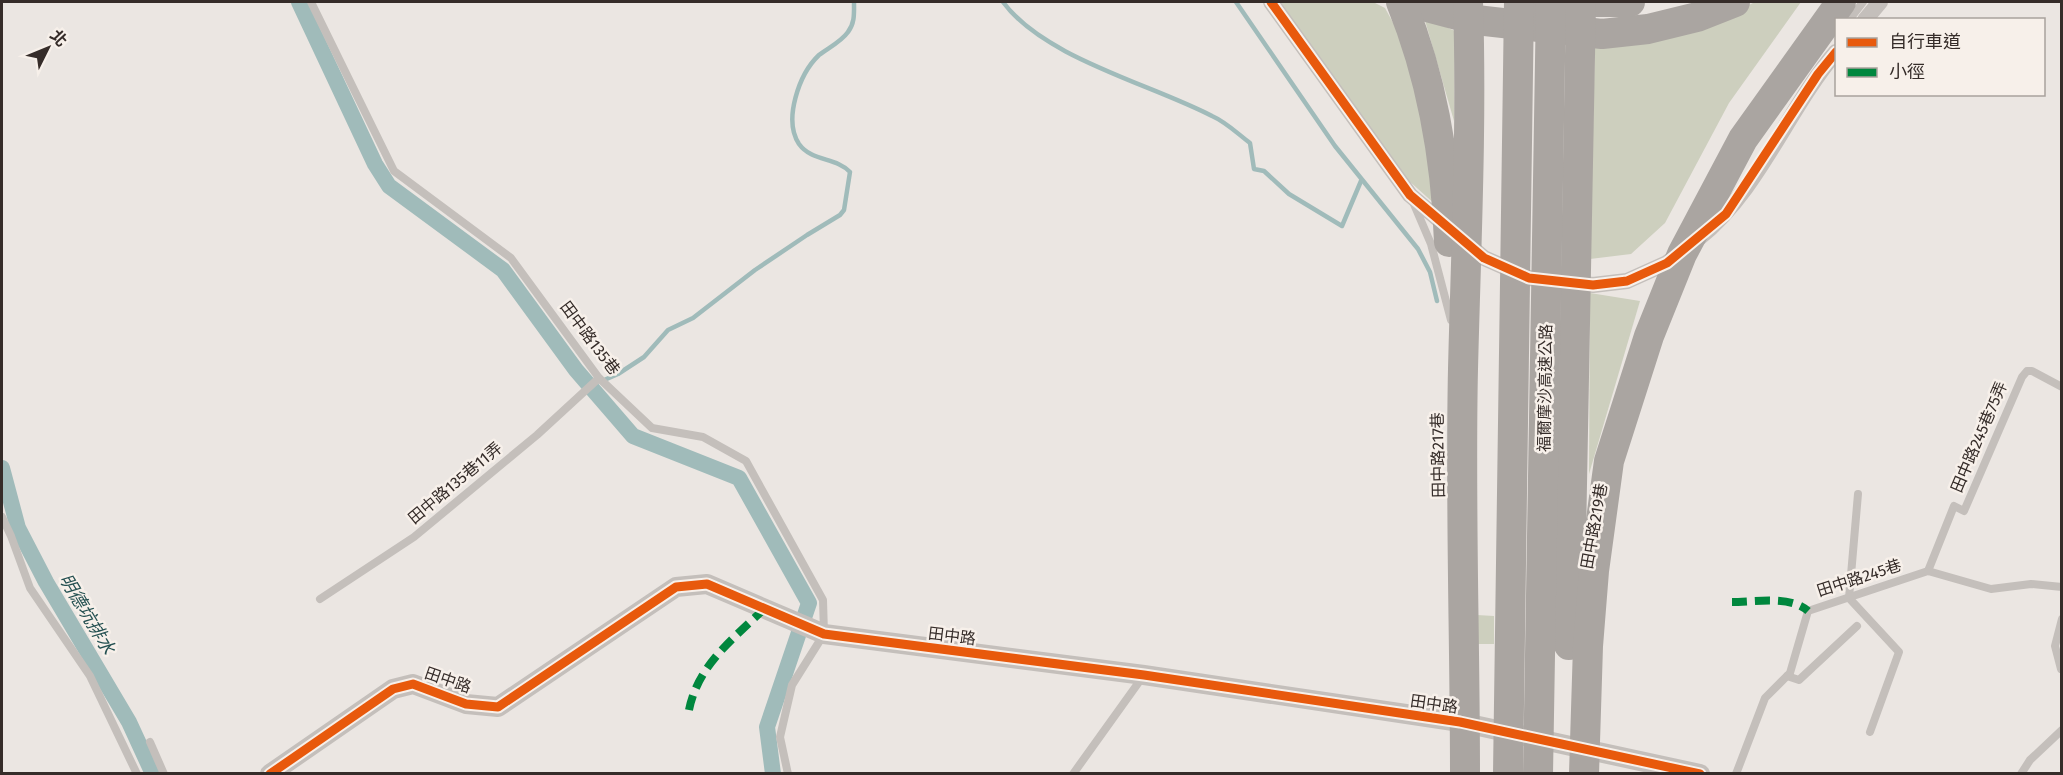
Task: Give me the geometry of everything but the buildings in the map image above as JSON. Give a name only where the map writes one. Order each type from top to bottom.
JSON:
[{"type":"highway","points":[[1401,2],[1427,83],[1439,138],[1447,186],[1451,295],[1463,370]]},
{"type":"highway","points":[[1408,2],[1476,21],[1602,34],[1648,29],[1697,17],[1735,2]]},
{"type":"highway","points":[[1465,774],[1463,370],[1468,229],[1468,2]]},
{"type":"highway","name":"福爾摩沙高速公路","points":[[1508,774],[1519,2]]},
{"type":"highway","points":[[1526,2],[1630,2]]},
{"type":"highway","name":"福爾摩沙高速公路","points":[[1538,774],[1551,2]]},
{"type":"highway","points":[[1581,2],[1569,658],[1591,761]]},
{"type":"highway","points":[[1591,761],[1588,646],[1594,571],[1606,481],[1609,461],[1649,336],[1682,254],[1743,139],[1841,2]]},
{"type":"street","points":[[1271,2],[1410,195],[1430,215],[1484,258],[1529,278],[1593,285],[1627,280],[1667,263],[1726,214],[1818,74],[1835,53]]},
{"type":"street","points":[[1867,18],[1880,2]]},
{"type":"street","name":"田中路","points":[[270,774],[393,689],[413,684],[466,704],[498,707],[676,587],[707,584],[808,627],[1460,722],[1591,761],[1700,774]]},
{"type":"lane","name":"田中路135巷","points":[[311,2],[394,171],[511,258],[599,378],[652,428],[703,437],[746,461],[823,600],[808,627]]},
{"type":"lane","points":[[1851,18],[1863,2]]},
{"type":"lane","points":[[1818,74],[1835,44]]},
{"type":"lane","points":[[1410,195],[1431,244],[1451,317],[1451,329]]},
{"type":"lane","points":[[1632,422],[1664,310]]},
{"type":"lane","name":"田中路245巷75弄","points":[[1928,571],[1954,506],[1964,511],[2022,376],[2027,371],[2032,371],[2061,387]]},
{"type":"lane","name":"田中路135巷11弄","points":[[320,599],[414,537],[537,435],[599,378]]},
{"type":"lane","name":"田中路217巷","points":[[1452,423],[1460,774]]},
{"type":"lane","name":"田中路219巷","points":[[1596,707],[1595,605],[1617,479]]},
{"type":"lane","points":[[1858,494],[1849,598],[1899,652],[1870,732]]},
{"type":"lane","points":[[2,517],[30,588],[90,675],[137,774]]},
{"type":"lane","name":"田中路245巷","points":[[1736,774],[1765,698],[1787,676],[1808,611],[1928,571],[1992,589],[2031,584],[2061,587]]},
{"type":"lane","points":[[2061,620],[2055,646],[2061,669]]},
{"type":"lane","points":[[1787,676],[1799,680],[1857,626]]},
{"type":"lane","points":[[788,774],[780,737],[808,627]]},
{"type":"lane","points":[[1073,774],[1144,675]]},
{"type":"lane","points":[[2021,774],[2030,760],[2061,730]]},
{"type":"lane","points":[[150,742],[164,774]]},
{"type":"green space","points":[[1278,2],[1373,2],[1385,8],[1403,41],[1429,125],[1437,206],[1408,180]]},
{"type":"green space","points":[[1755,2],[1801,2],[1729,103],[1665,223],[1631,254],[1590,259],[1595,41],[1704,27]]},
{"type":"green space","points":[[1424,17],[1455,31],[1454,121]]},
{"type":"green space","points":[[1590,293],[1640,301],[1589,474]]},
{"type":"green space","points":[[1477,615],[1494,616],[1494,644],[1477,644]]},
{"type":"waterway","points":[[299,2],[375,164],[389,186],[503,270],[576,370],[633,436],[739,478],[809,603],[767,727],[773,774]]},
{"type":"waterway","points":[[602,381],[618,374],[644,357],[668,330],[693,318],[755,270],[840,215],[844,210],[850,172],[838,164],[804,150],[794,134],[793,110],[800,85],[812,63],[819,55],[842,39],[850,29],[854,18],[854,2]]},
{"type":"waterway","points":[[1003,2],[1021,22],[1044,39],[1071,54],[1222,121],[1250,143],[1254,169],[1264,171],[1289,194],[1342,226],[1361,181]]},
{"type":"waterway","points":[[1236,2],[1335,146],[1418,249],[1430,272],[1437,301]]},
{"type":"waterway","name":"明德坑排水","points":[[2,468],[18,528],[46,582],[129,722],[153,774]]},
{"type":"marked path","points":[[1732,602],[1782,601],[1801,606],[1808,611]]},
{"type":"marked path","points":[[689,710],[700,679],[709,666],[729,642],[765,608]]},
{"type":"cycle path","points":[[1271,2],[1410,195],[1484,258],[1529,278],[1593,285],[1627,281],[1667,263],[1726,214],[1818,74],[1835,53]]},
{"type":"cycle path","points":[[270,774],[393,689],[413,684],[466,704],[498,707],[676,587],[707,584],[824,634],[1144,675],[1460,722],[1700,774]]}]
